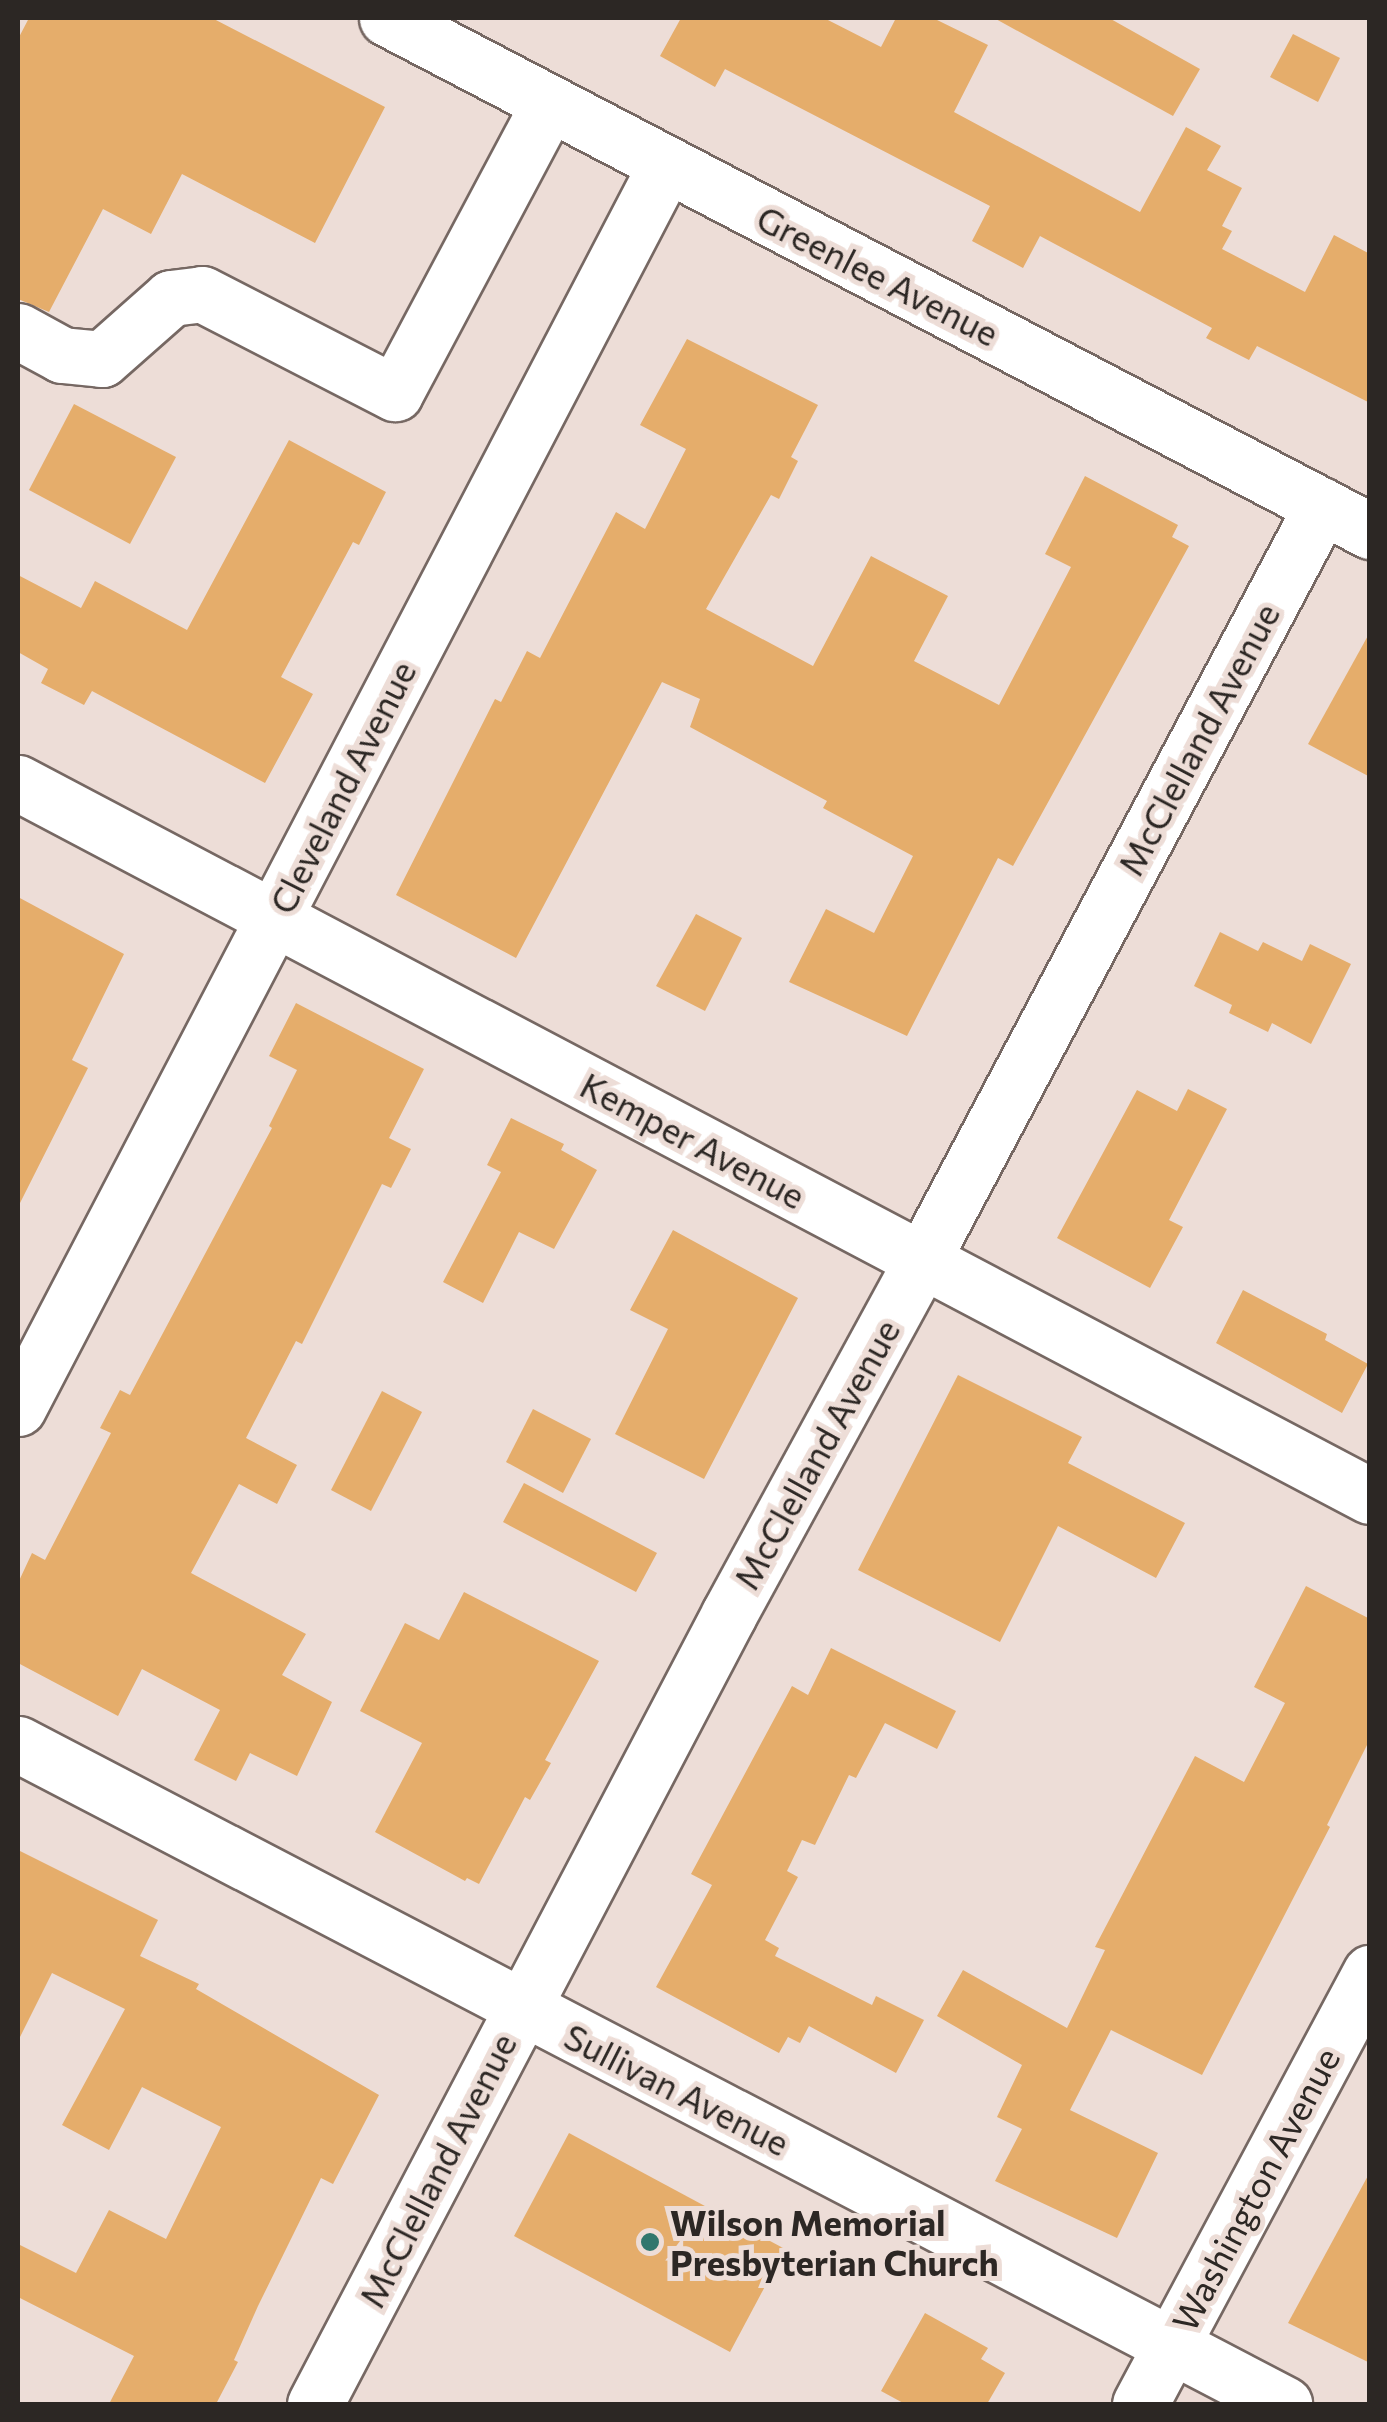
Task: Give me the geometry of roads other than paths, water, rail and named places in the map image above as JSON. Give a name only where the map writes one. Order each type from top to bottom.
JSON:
[{"type":"street","name":"Greenlee Avenue","points":[[387,18],[1370,531]]},
{"type":"street","points":[[18,331],[62,355],[102,360],[171,298],[202,294],[395,394],[549,103]]},
{"type":"street","name":"Cleveland Avenue","points":[[18,1408],[666,165]]},
{"type":"street","name":"McClelland Avenue","points":[[315,2404],[521,2008],[1322,506]]},
{"type":"street","name":"Kemper Avenue","points":[[18,784],[1370,1496]]},
{"type":"street","name":"Sullivan Avenue","points":[[18,1744],[1284,2404]]},
{"type":"street","name":"Washington Avenue","points":[[1140,2404],[1370,1973]]},
{"type":"place","name":"Wilson Memorial Presbyterian Church","points":[[650,2242]]}]
